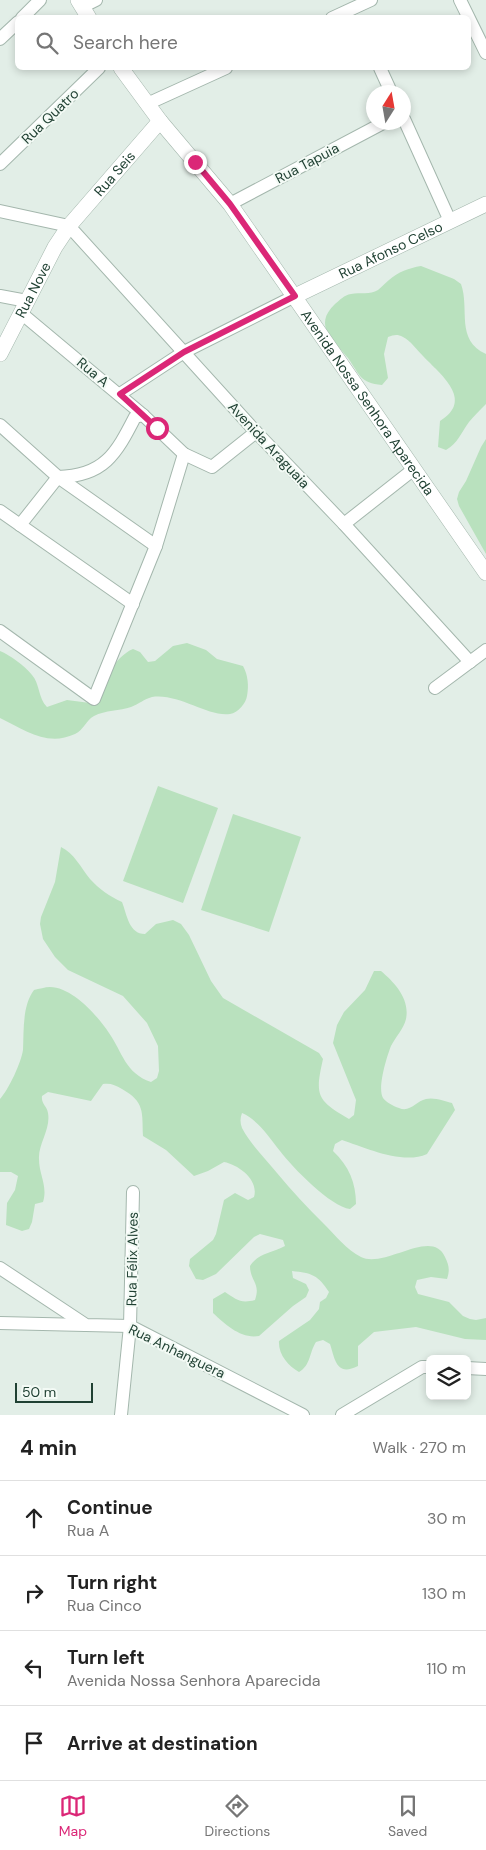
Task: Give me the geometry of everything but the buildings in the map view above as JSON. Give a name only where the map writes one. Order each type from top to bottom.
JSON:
[{"type":"street","points":[[25,15],[40,0]]},
{"type":"street","points":[[83,8],[96,0]]},
{"type":"street","points":[[338,15],[371,0]]},
{"type":"street","points":[[460,0],[467,15]]},
{"type":"street","points":[[471,22],[486,53]]},
{"type":"street","points":[[0,38],[15,25]]},
{"type":"street","name":"Rua Quatro","points":[[0,164],[97,70]]},
{"type":"street","name":"Avenida Nossa Senhora Aparecida","points":[[122,70],[160,121],[230,204],[486,573]]},
{"type":"street","points":[[147,104],[222,70]]},
{"type":"street","points":[[381,70],[388,85]]},
{"type":"street","name":"Rua Seis","points":[[69,226],[160,121]]},
{"type":"street","name":"Rua Tapuia","points":[[230,204],[370,130]]},
{"type":"street","points":[[409,130],[450,221]]},
{"type":"street","name":"Rua Afonso Celso","points":[[295,296],[486,204]]},
{"type":"street","points":[[0,212],[69,226]]},
{"type":"street","name":"Rua Nove","points":[[0,354],[54,247],[69,226]]},
{"type":"street","name":"Avenida Araguaia","points":[[69,226],[256,432],[344,524],[470,662]]},
{"type":"street","points":[[0,296],[24,307]]},
{"type":"street","points":[[120,394],[184,352],[295,296]]},
{"type":"street","name":"Rua A","points":[[24,307],[143,414],[184,454],[212,467],[256,432]]},
{"type":"street","points":[[58,477],[72,477],[98,469],[119,447],[135,417],[143,414]]},
{"type":"street","points":[[0,424],[58,477],[156,546]]},
{"type":"street","points":[[0,631],[94,699],[156,546],[184,454]]},
{"type":"street","points":[[344,524],[414,469]]},
{"type":"street","points":[[20,524],[58,477]]},
{"type":"street","points":[[0,510],[133,604]]},
{"type":"street","points":[[435,688],[486,650]]},
{"type":"street","name":"Rua Félix Alves","points":[[121,1415],[130,1326],[133,1192]]},
{"type":"street","points":[[0,1268],[86,1325]]},
{"type":"street","name":"Rua Anhanguera","points":[[0,1323],[130,1326],[303,1415]]},
{"type":"street","points":[[342,1415],[426,1367]]},
{"type":"street","points":[[471,1368],[486,1369]]},
{"type":"green space","points":[[421,266],[454,279],[461,284],[465,323],[470,341],[476,348],[486,354],[486,404],[469,422],[456,441],[446,450],[438,447],[440,421],[450,413],[454,405],[454,396],[451,387],[445,379],[411,343],[399,335],[388,337],[384,354],[388,378],[382,385],[375,384],[361,377],[332,339],[325,326],[328,312],[344,297],[351,294],[375,292],[392,277],[408,269]]},
{"type":"green space","points":[[486,439],[486,554],[457,499]]},
{"type":"green space","points":[[187,643],[206,650],[217,659],[243,666],[247,677],[248,692],[245,702],[236,712],[221,714],[172,698],[152,697],[131,707],[98,714],[91,718],[75,734],[55,739],[27,732],[0,718],[0,651],[17,661],[32,675],[47,707],[67,700],[90,703],[114,665],[133,649],[140,652],[148,662],[155,661],[173,646]]},
{"type":"green space","points":[[158,786],[218,808],[183,903],[123,881]]},
{"type":"green space","points":[[233,814],[301,837],[269,932],[201,910]]},
{"type":"green space","points":[[61,847],[74,857],[97,886],[122,902],[129,923],[135,931],[145,934],[156,924],[173,920],[181,924],[189,935],[211,981],[223,998],[319,1053],[323,1059],[319,1081],[321,1095],[330,1107],[349,1119],[354,1115],[356,1100],[333,1043],[337,1025],[344,1012],[365,990],[374,971],[381,971],[396,986],[404,998],[407,1012],[403,1026],[387,1057],[381,1087],[383,1098],[392,1105],[403,1109],[410,1108],[426,1099],[436,1099],[452,1103],[455,1110],[427,1154],[407,1158],[396,1157],[342,1140],[335,1144],[333,1151],[351,1175],[355,1189],[356,1204],[350,1209],[342,1207],[312,1185],[286,1158],[258,1124],[242,1113],[241,1126],[254,1146],[294,1193],[341,1242],[356,1254],[371,1259],[382,1258],[419,1247],[430,1246],[439,1249],[448,1265],[449,1273],[447,1279],[431,1277],[417,1280],[415,1287],[418,1294],[449,1302],[463,1316],[470,1319],[486,1318],[486,1340],[465,1339],[416,1327],[374,1332],[358,1346],[358,1366],[345,1369],[341,1368],[335,1360],[330,1344],[323,1340],[316,1342],[306,1366],[299,1372],[284,1359],[279,1341],[310,1320],[319,1309],[320,1302],[326,1298],[329,1292],[318,1278],[292,1271],[293,1278],[306,1284],[309,1290],[306,1297],[259,1336],[240,1333],[229,1326],[213,1313],[213,1299],[225,1292],[235,1299],[242,1301],[255,1300],[257,1290],[250,1266],[257,1258],[285,1246],[283,1240],[260,1234],[254,1237],[216,1274],[203,1280],[196,1279],[189,1266],[190,1259],[213,1240],[224,1200],[235,1193],[248,1200],[254,1197],[254,1185],[251,1179],[236,1166],[224,1162],[194,1176],[166,1150],[143,1136],[141,1108],[135,1098],[111,1084],[103,1084],[91,1101],[48,1092],[42,1096],[48,1119],[48,1125],[39,1153],[39,1165],[44,1186],[43,1202],[35,1204],[29,1229],[22,1231],[6,1225],[7,1203],[15,1190],[18,1176],[11,1172],[0,1172],[0,1099],[11,1083],[22,1055],[27,1003],[34,990],[48,987],[58,988],[75,997],[104,1026],[135,1073],[151,1082],[157,1078],[159,1071],[158,1046],[147,1023],[123,996],[68,970],[55,957],[43,939],[40,924],[41,917],[55,882]]},
{"type":"route","points":[[157,428],[120,394],[184,352],[295,296],[230,204],[195,162]]}]
